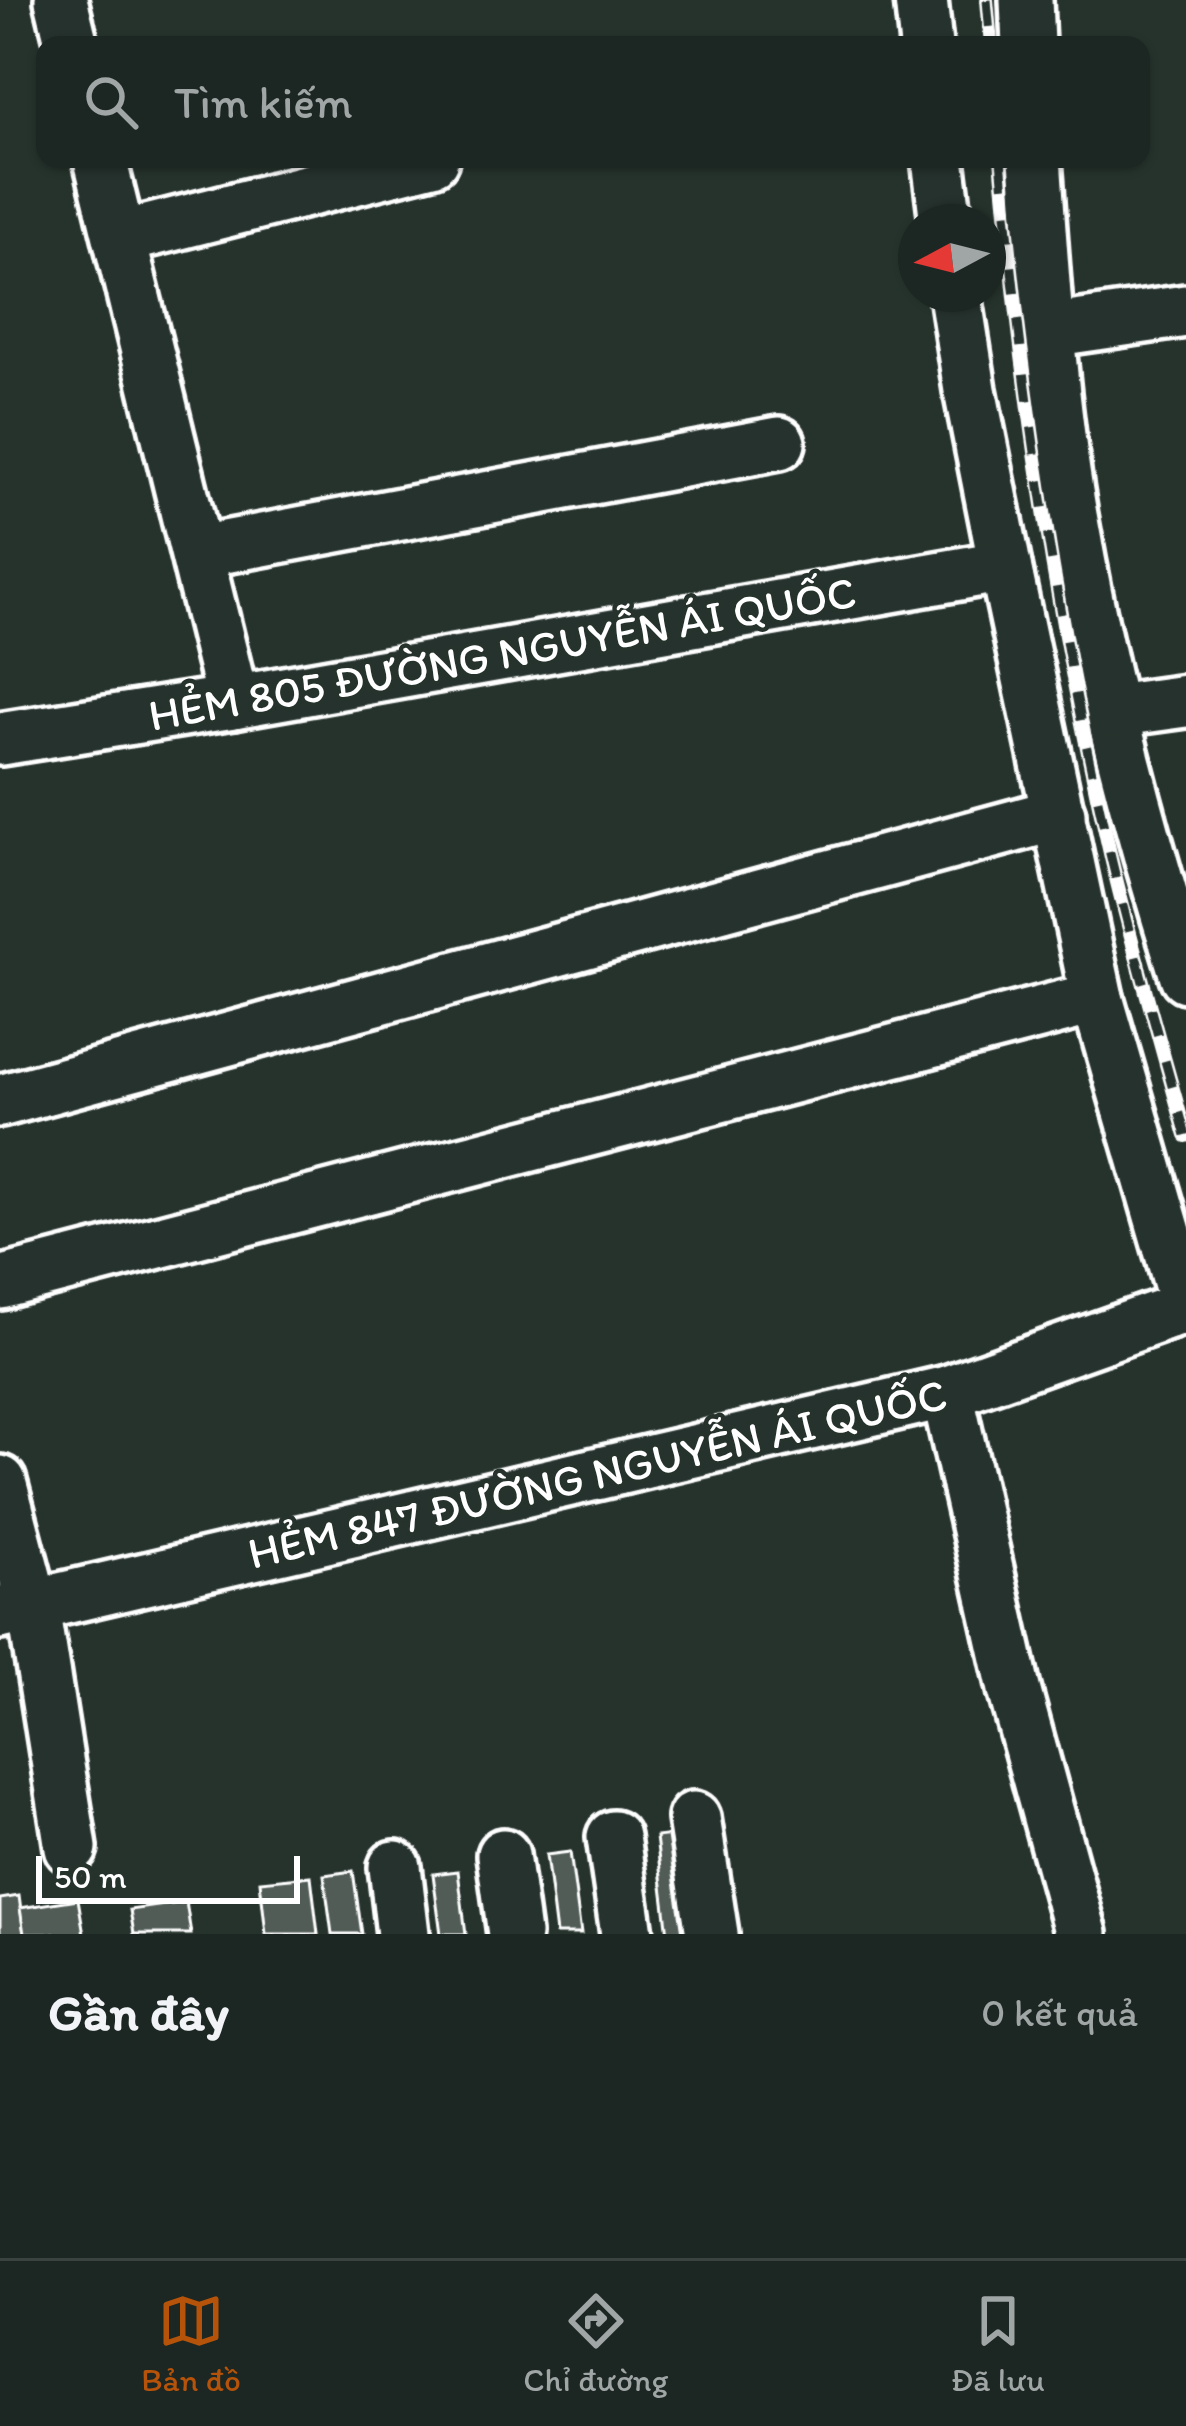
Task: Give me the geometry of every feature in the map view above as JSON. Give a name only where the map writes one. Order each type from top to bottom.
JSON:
[{"type":"street","points":[[61,0],[70,36]]},
{"type":"street","points":[[921,0],[925,36]]},
{"type":"street","points":[[1026,0],[1028,36]]},
{"type":"street","points":[[102,168],[233,703]]},
{"type":"street","points":[[120,238],[396,168]]},
{"type":"street","points":[[939,168],[944,204]]},
{"type":"street","points":[[1036,168],[1048,331],[1073,531],[1132,802],[1172,888],[1186,976]]},
{"type":"street","points":[[1048,331],[1186,310]]},
{"type":"street","points":[[959,312],[1005,566],[1097,998],[1186,1306]]},
{"type":"street","points":[[198,552],[779,443]]},
{"type":"street","name":"HẺM 805 ĐƯỜNG NGUYỄN ÁI QUỐC","points":[[0,739],[233,703],[1005,566]]},
{"type":"street","points":[[1114,711],[1186,701]]},
{"type":"street","points":[[0,1100],[1059,814]]},
{"type":"street","points":[[0,1283],[1097,998]]},
{"type":"street","name":"HẺM 847 ĐƯỜNG NGUYỄN ÁI QUỐC","points":[[16,1610],[947,1392],[1186,1306]]},
{"type":"street","points":[[947,1392],[1014,1689],[1081,1934]]},
{"type":"street","points":[[0,1482],[16,1610],[71,1848]]},
{"type":"street","points":[[694,1818],[712,1934]]},
{"type":"street","points":[[613,1837],[627,1934]]},
{"type":"street","points":[[503,1855],[514,1934]]},
{"type":"street","points":[[395,1867],[403,1934]]},
{"type":"building","points":[[681,1834],[693,1934],[668,1934],[656,1837]]},
{"type":"building","points":[[570,1852],[581,1934],[556,1934],[546,1855]]},
{"type":"building","points":[[353,1871],[362,1934],[332,1934],[324,1875]]},
{"type":"building","points":[[458,1871],[466,1934],[441,1934],[433,1874]]},
{"type":"building","points":[[311,1876],[318,1934],[266,1934],[260,1881]]},
{"type":"building","points":[[19,1896],[24,1934],[0,1934],[0,1899]]},
{"type":"building","points":[[78,1899],[84,1934],[24,1934],[20,1908]]},
{"type":"building","points":[[186,1902],[191,1934],[134,1934],[130,1910]]},
{"type":"railway","points":[[987,0],[990,36]]},
{"type":"railway","points":[[1002,168],[1031,425],[1075,688],[1120,896],[1186,1136]]}]
